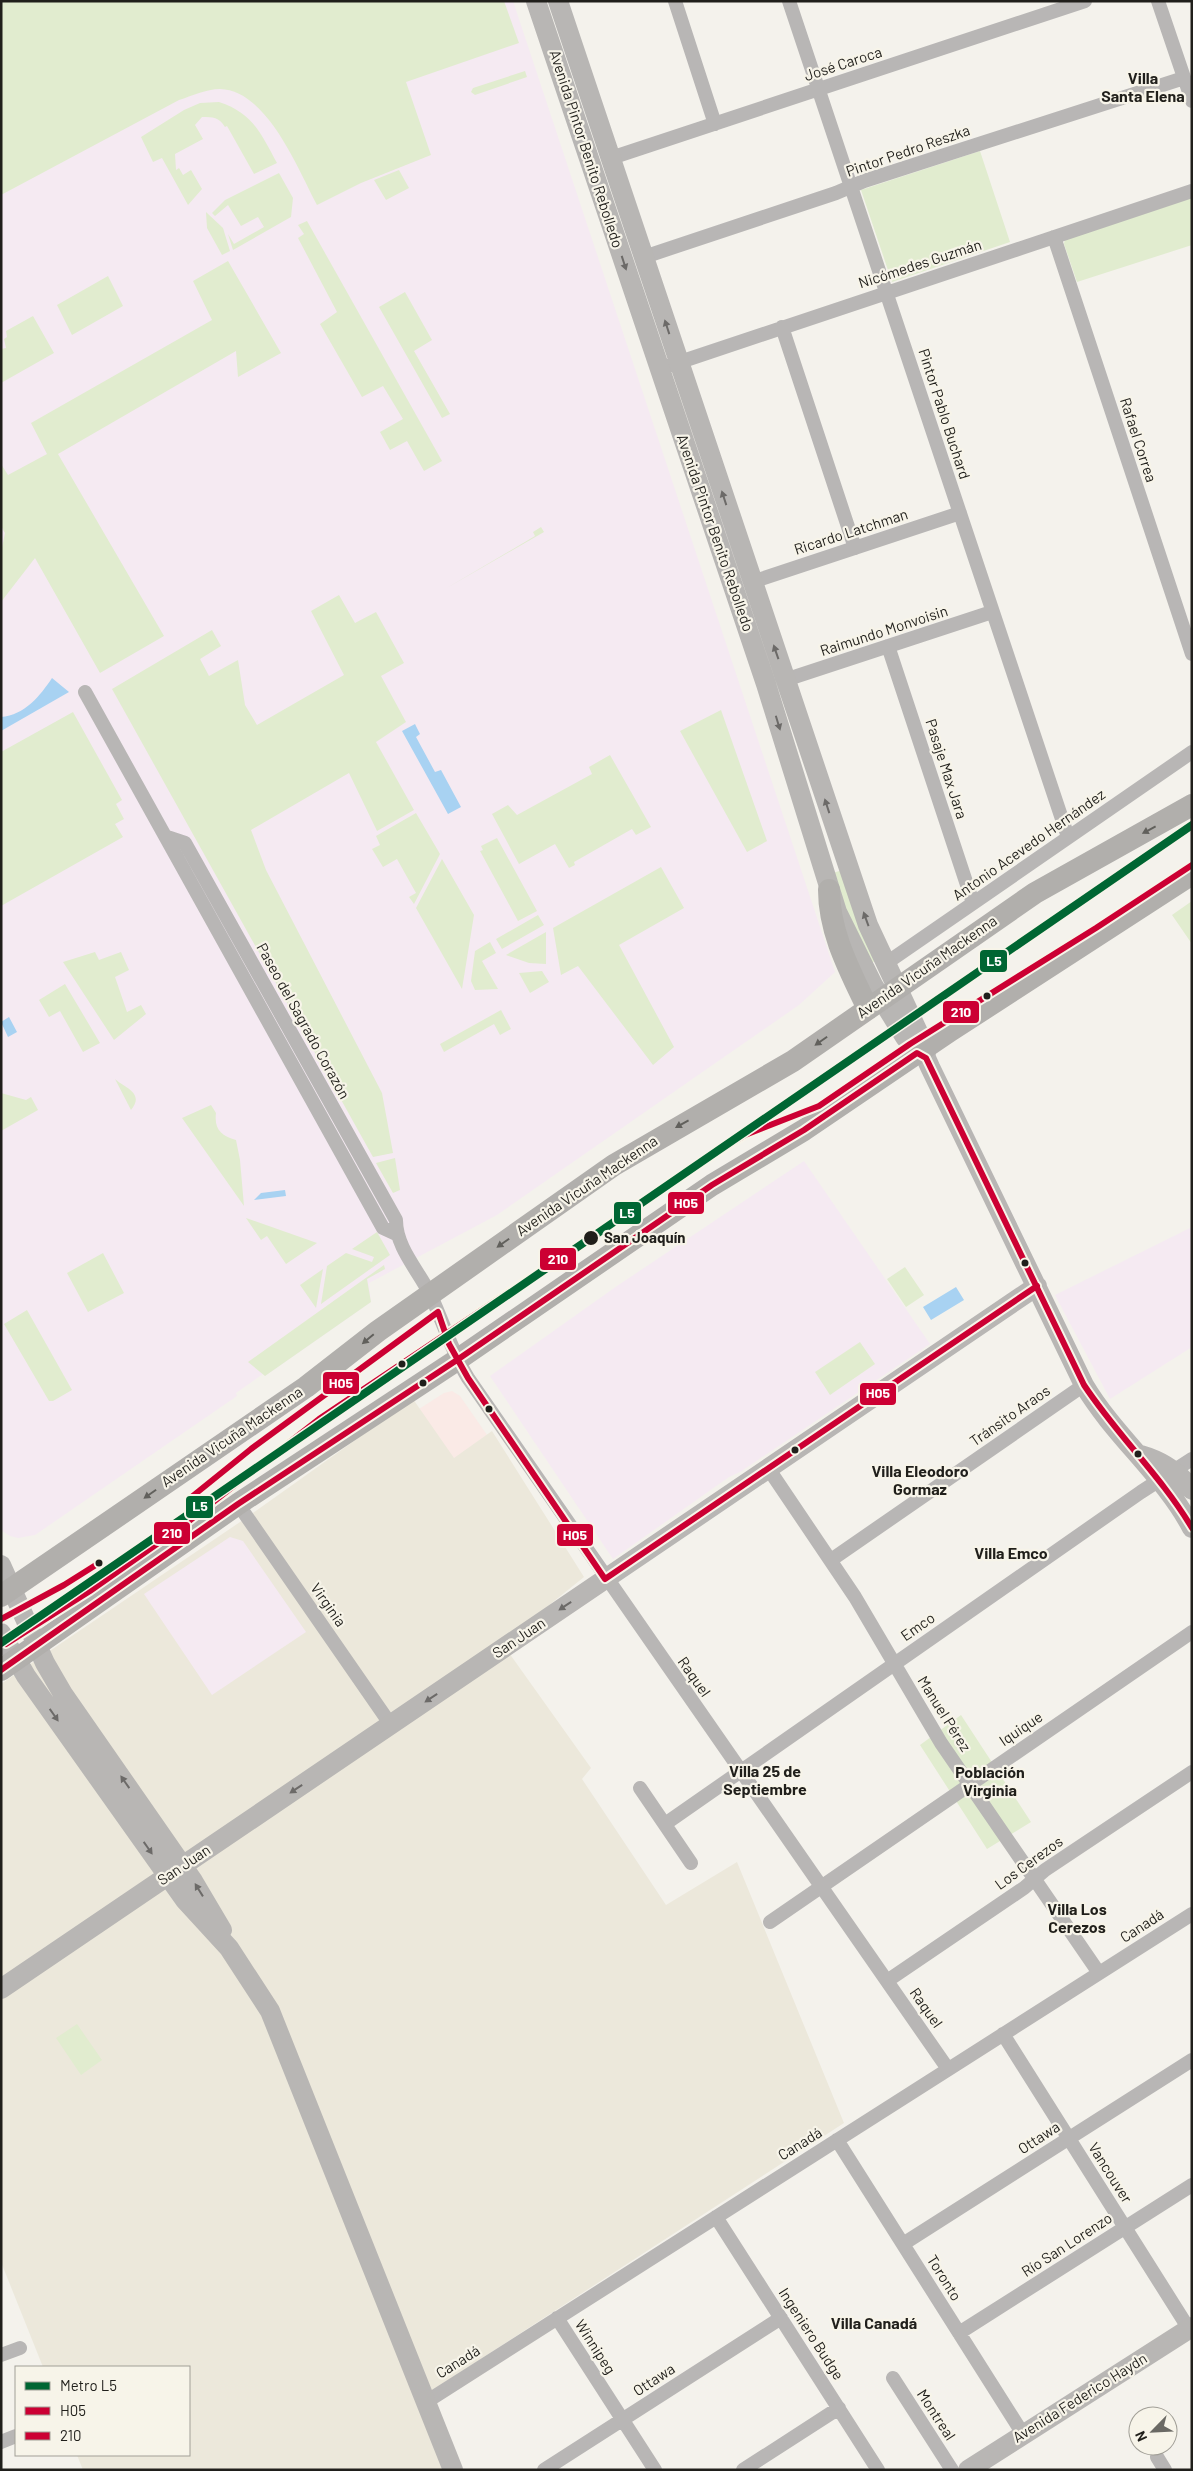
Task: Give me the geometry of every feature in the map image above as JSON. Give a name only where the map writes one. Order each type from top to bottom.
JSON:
[{"type":"main road","name":"Avenida Vicuña Mackenna","points":[[11,1598],[306,1387],[430,1294],[614,1165],[660,1137],[765,1079],[1047,885],[1192,805]]},
{"type":"main road","points":[[9,1664],[238,1504],[457,1360],[712,1185],[804,1130],[1192,874]]},
{"type":"main road","points":[[829,890],[834,929],[847,965],[882,999]]},
{"type":"street","name":"Avenida Pintor Benito Rebolledo","points":[[536,1],[766,684],[829,890]]},
{"type":"street","name":"Avenida Pintor Benito Rebolledo","points":[[558,1],[842,852],[868,925],[885,964],[882,999],[922,1053],[1084,1385],[1106,1418],[1140,1455],[1154,1459],[1167,1476]]},
{"type":"street","points":[[675,1],[715,124]]},
{"type":"street","name":"Pintor Pablo Buchard","points":[[789,1],[1068,837]]},
{"type":"street","name":"José Caroca","points":[[610,158],[1085,1]]},
{"type":"street","points":[[1158,1],[1192,101]]},
{"type":"street","name":"Pintor Pedro Reszka","points":[[644,257],[850,187],[1184,78]]},
{"type":"street","name":"Nicómedes Guzmán","points":[[659,369],[1192,191]]},
{"type":"street","name":"Rafael Correa","points":[[1054,237],[1192,654]]},
{"type":"street","points":[[782,327],[855,548]]},
{"type":"street","name":"Ricardo Latchman","points":[[752,582],[960,513]]},
{"type":"street","name":"Raimundo Monvoisin","points":[[785,680],[992,612]]},
{"type":"street","name":"Pasaje Max Jara","points":[[888,646],[974,902]]},
{"type":"street","name":"Paseo del Sagrado Corazón","points":[[85,692],[167,838],[185,843],[396,1220],[396,1234],[430,1294]]},
{"type":"street","name":"Antonio Acevedo Hernández","points":[[885,964],[1192,752]]},
{"type":"street","points":[[821,860],[842,852]]},
{"type":"street","name":"San Juan","points":[[1,1990],[1037,1286]]},
{"type":"street","name":"Raquel","points":[[430,1294],[457,1360],[606,1579],[948,2069]]},
{"type":"street","name":"Tránsito Araos","points":[[832,1560],[1084,1385]]},
{"type":"street","name":"Emco","points":[[664,1824],[1192,1459]]},
{"type":"street","name":"Manuel Pérez","points":[[768,1468],[832,1560],[931,1727],[1099,1973]]},
{"type":"street","points":[[1167,1476],[1192,1490]]},
{"type":"street","points":[[1167,1476],[1178,1505],[1192,1528]]},
{"type":"street","name":"Virginia","points":[[238,1504],[391,1724]]},
{"type":"street","points":[[1,1565],[11,1598],[63,1694],[175,1870]]},
{"type":"street","name":"Iquique","points":[[770,1922],[1192,1632]]},
{"type":"street","points":[[1,1633],[9,1664],[26,1676],[175,1870],[217,1921],[229,1948],[260,1994],[278,2028],[453,2470]]},
{"type":"street","name":"Los Cerezos","points":[[887,1981],[1035,1879],[1045,1870],[1192,1772]]},
{"type":"street","points":[[640,1788],[691,1863]]},
{"type":"street","name":"Canadá","points":[[426,2402],[1192,1914]]},
{"type":"street","name":"Vancouver","points":[[1003,2034],[1190,2328]]},
{"type":"street","name":"Ottawa","points":[[903,2244],[1192,2060]]},
{"type":"street","name":"Toronto","points":[[837,2140],[1024,2434]]},
{"type":"street","name":"Río San Lorenzo","points":[[960,2333],[1192,2185]]},
{"type":"street","name":"Ingeniero Budge","points":[[716,2217],[878,2470]]},
{"type":"street","name":"Winnipeg","points":[[558,2318],[655,2470]]},
{"type":"street","name":"Ottawa","points":[[544,2470],[781,2318]]},
{"type":"street","name":"Avenida Federico Haydn","points":[[968,2470],[1190,2328]]},
{"type":"street","points":[[1,2355],[20,2348]]},
{"type":"street","name":"Montreal","points":[[893,2378],[952,2470]]},
{"type":"street","points":[[743,2470],[839,2408]]},
{"type":"street","points":[[1,2442],[15,2436]]},
{"type":"street","points":[[1157,2457],[1165,2470]]},
{"type":"shaded area","points":[[1,1],[513,1],[835,972],[799,1005],[497,1215],[369,1283],[371,1302],[265,1376],[263,1374],[236,1393],[237,1396],[35,1535],[18,1538],[10,1536],[1,1530]]},
{"type":"shaded area","points":[[804,1161],[930,1344],[740,1472],[729,1477],[613,1559],[490,1376],[617,1286]]},
{"type":"shaded area","points":[[1192,1227],[1192,1347],[1110,1399],[1055,1295]]},
{"type":"shaded area","points":[[452,1391],[460,1396],[487,1435],[454,1459],[419,1409],[444,1393]]},
{"type":"shaded area","points":[[413,1399],[454,1458],[492,1431],[584,1577],[502,1643],[591,1768],[582,1779],[666,1905],[737,1862],[844,2123],[419,2399],[446,2470],[83,2470],[77,2456],[190,2456],[190,2366],[43,2366],[1,2262],[1,1684],[243,1520]]},
{"type":"shaded area","points":[[230,1537],[243,1541],[306,1632],[212,1695],[144,1594]]},
{"type":"green space","points":[[1,1],[504,1],[519,43],[406,82],[431,155],[361,183],[317,205],[279,134],[266,117],[252,102],[237,93],[220,89],[204,91],[179,100],[1,195]]},
{"type":"green space","points":[[525,71],[527,77],[475,95],[471,92],[473,88]]},
{"type":"green space","points":[[219,102],[248,118],[261,134],[277,163],[254,174],[227,126],[225,127],[215,118],[202,117],[195,125],[203,139],[175,154],[176,170],[179,168],[183,175],[191,170],[202,189],[188,205],[162,158],[153,162],[141,137],[184,110],[200,103]]},
{"type":"green space","points":[[980,151],[1010,242],[892,282],[861,190]]},
{"type":"green space","points":[[399,170],[409,188],[386,200],[374,180]]},
{"type":"green space","points":[[279,173],[293,198],[291,217],[233,250],[228,234],[234,244],[264,227],[258,217],[241,226],[228,205],[215,216],[212,213],[225,200]]},
{"type":"green space","points":[[1192,196],[1192,245],[1077,282],[1064,244],[1065,238]]},
{"type":"green space","points":[[206,212],[223,228],[230,251],[222,255],[207,228]]},
{"type":"green space","points":[[307,221],[442,461],[424,471],[407,441],[390,450],[380,432],[403,419],[383,386],[362,397],[320,324],[337,312],[298,238],[304,234],[298,225]]},
{"type":"green space","points":[[228,261],[281,353],[238,377],[236,351],[58,454],[164,636],[100,673],[35,558],[1,602],[1,552],[5,533],[1,526],[1,464],[8,475],[47,454],[31,423],[212,320],[193,281]]},
{"type":"green space","points":[[108,276],[123,306],[72,335],[57,305]]},
{"type":"green space","points":[[405,292],[432,340],[414,351],[450,414],[442,418],[379,307]]},
{"type":"green space","points":[[33,316],[54,353],[1,383],[1,349],[6,348],[4,339],[7,337],[6,331]]},
{"type":"green space","points":[[541,527],[544,532],[445,589],[535,536],[533,532]]},
{"type":"green space","points":[[339,595],[355,623],[376,612],[404,663],[381,676],[406,722],[376,742],[414,810],[377,831],[349,773],[251,830],[266,870],[382,1093],[393,1153],[373,1157],[112,689],[212,630],[221,646],[200,659],[209,676],[238,660],[245,705],[257,725],[344,675],[311,611]]},
{"type":"green space","points":[[721,710],[767,841],[747,852],[680,731]]},
{"type":"green space","points":[[73,712],[122,800],[116,804],[124,819],[115,824],[123,837],[1,906],[1,752]]},
{"type":"green space","points":[[610,755],[651,827],[636,835],[632,829],[574,862],[575,865],[569,868],[555,844],[519,864],[492,814],[508,805],[517,815],[592,774],[589,767]]},
{"type":"green space","points":[[416,813],[440,854],[414,904],[409,897],[416,893],[397,859],[383,867],[372,849],[380,845],[376,836]]},
{"type":"green space","points":[[497,838],[537,911],[518,921],[480,851],[483,850],[481,846]]},
{"type":"green space","points":[[442,859],[474,915],[462,989],[416,908]]},
{"type":"green space","points":[[661,867],[684,908],[619,945],[674,1047],[653,1065],[578,966],[561,975],[553,928]]},
{"type":"green space","points":[[843,870],[875,961],[868,965],[829,874]]},
{"type":"green space","points":[[1192,901],[1192,944],[1172,915]]},
{"type":"green space","points":[[538,915],[544,925],[502,949],[496,939]]},
{"type":"green space","points":[[546,932],[546,964],[529,963],[506,955]]},
{"type":"green space","points":[[490,942],[496,953],[482,961],[498,989],[475,990],[471,981],[475,951]]},
{"type":"green space","points":[[95,952],[99,960],[121,952],[129,970],[115,977],[127,1012],[141,1005],[146,1014],[114,1040],[63,962]]},
{"type":"green space","points":[[542,971],[549,982],[530,993],[519,973]]},
{"type":"green space","points":[[65,984],[100,1043],[83,1052],[60,1011],[49,1017],[39,1000]]},
{"type":"green space","points":[[501,1010],[511,1029],[500,1035],[494,1024],[444,1052],[440,1044]]},
{"type":"green space","points":[[115,1079],[135,1095],[135,1104],[131,1110]]},
{"type":"green space","points":[[1,1093],[26,1100],[31,1097],[38,1110],[1,1131]]},
{"type":"green space","points":[[211,1105],[216,1113],[217,1128],[226,1136],[236,1140],[240,1160],[244,1206],[182,1118]]},
{"type":"green space","points":[[395,1158],[400,1190],[393,1193],[376,1163]]},
{"type":"green space","points":[[246,1218],[317,1243],[286,1264],[267,1236],[261,1240]]},
{"type":"green space","points":[[377,1232],[390,1255],[321,1304],[327,1266],[346,1253],[372,1262],[374,1257],[352,1249]]},
{"type":"green space","points":[[103,1253],[124,1293],[88,1312],[67,1273]]},
{"type":"green space","points":[[384,1265],[385,1269],[367,1279],[371,1302],[265,1376],[248,1362]]},
{"type":"green space","points":[[905,1267],[924,1295],[906,1307],[887,1279]]},
{"type":"green space","points":[[323,1269],[316,1308],[300,1285]]},
{"type":"green space","points":[[27,1310],[72,1390],[53,1401],[49,1401],[4,1324]]},
{"type":"green space","points":[[860,1342],[875,1364],[830,1395],[815,1372]]},
{"type":"green space","points":[[961,1715],[1031,1822],[987,1849],[920,1745]]},
{"type":"green space","points":[[77,2024],[102,2060],[81,2075],[56,2038]]},
{"type":"water","points":[[52,678],[69,692],[1,731],[1,717],[25,709],[37,698]]},
{"type":"water","points":[[415,724],[420,734],[416,737],[435,772],[441,770],[461,807],[448,814],[402,731]]},
{"type":"water","points":[[9,1017],[17,1032],[8,1037],[1,1022]]},
{"type":"water","points":[[285,1190],[286,1196],[254,1200],[261,1193]]},
{"type":"water","points":[[956,1287],[964,1300],[931,1320],[923,1307]]},
{"type":"metro line","name":"L5","points":[[1,1643],[1192,825]]},
{"type":"transit line","name":"210","points":[[6,1644],[90,1591],[184,1525],[319,1419],[715,1154],[745,1135],[819,1106],[910,1044],[1096,928],[1192,865]]},
{"type":"transit line","name":"H05","points":[[1,1670],[238,1504],[457,1360],[712,1185],[804,1130],[917,1053],[926,1058],[1084,1385],[1110,1421],[1167,1491],[1192,1528]]},
{"type":"transit line","name":"H05","points":[[189,1499],[251,1449],[438,1312],[449,1344],[468,1378],[605,1579],[1037,1286]]},
{"type":"transit line","name":"H05","points":[[1,1619],[64,1585],[99,1563]]},
{"type":"place","name":"San Joaquín","points":[[591,1238]]},
{"type":"district","name":"Villa Santa Elena","points":[[1143,87]]},
{"type":"district","name":"Villa Eleodoro Gormaz","points":[[920,1480]]},
{"type":"district","name":"Villa Emco","points":[[1011,1553]]},
{"type":"district","name":"Villa 25 de Septiembre","points":[[765,1780]]},
{"type":"district","name":"Población Virginia","points":[[990,1781]]},
{"type":"district","name":"Villa Los Cerezos","points":[[1077,1918]]},
{"type":"district","name":"Villa Canadá","points":[[874,2323]]}]
